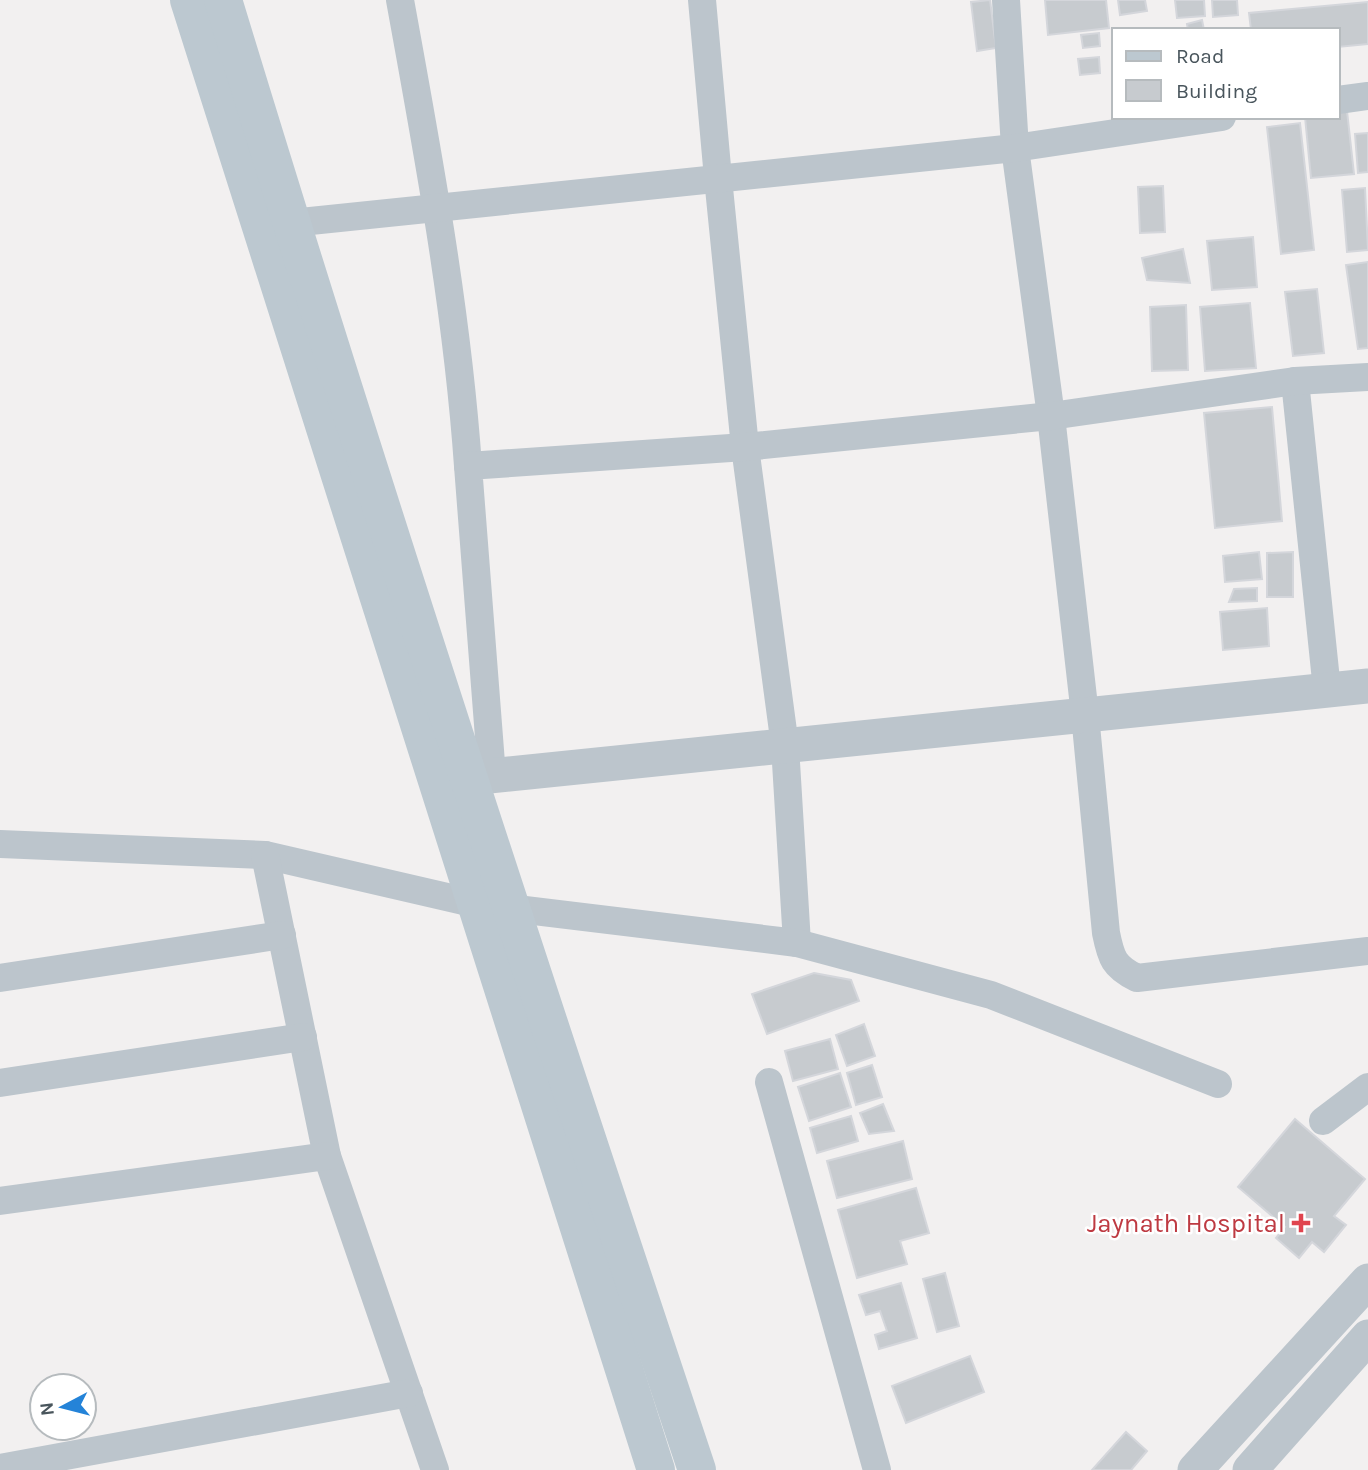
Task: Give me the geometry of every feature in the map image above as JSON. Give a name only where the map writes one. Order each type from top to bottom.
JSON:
[{"type":"main road","points":[[189,0],[466,778]]},
{"type":"main road","points":[[223,0],[466,778],[494,906],[656,1470]]},
{"type":"main road","points":[[494,906],[696,1470]]},
{"type":"street","points":[[400,0],[437,207],[464,414],[468,466],[466,778],[1368,686]]},
{"type":"street","points":[[702,0],[745,447],[785,746],[797,943]]},
{"type":"street","points":[[1006,0],[1015,148],[1051,416],[1085,715],[1106,933],[1111,954],[1121,970],[1137,978],[1368,951]]},
{"type":"street","points":[[1340,100],[1368,96]]},
{"type":"street","points":[[291,223],[1015,148],[1209,119]]},
{"type":"street","points":[[468,466],[745,447],[1051,416],[1295,381],[1368,377]]},
{"type":"street","points":[[1295,381],[1327,690]]},
{"type":"street","points":[[0,844],[265,855],[494,906],[797,943],[991,995],[1218,1084]]},
{"type":"street","points":[[265,855],[327,1156],[435,1470]]},
{"type":"street","points":[[0,978],[282,935]]},
{"type":"street","points":[[0,1083],[303,1037]]},
{"type":"street","points":[[769,1082],[877,1470]]},
{"type":"street","points":[[1323,1121],[1368,1087]]},
{"type":"street","points":[[0,1200],[327,1156]]},
{"type":"street","points":[[1195,1470],[1368,1281]]},
{"type":"street","points":[[1250,1470],[1368,1337]]},
{"type":"street","points":[[0,1468],[409,1393]]},
{"type":"building","points":[[990,0],[996,48],[977,51],[971,2]]},
{"type":"building","points":[[1045,0],[1106,0],[1109,28],[1048,35]]},
{"type":"building","points":[[1118,0],[1145,0],[1147,11],[1120,15]]},
{"type":"building","points":[[1175,0],[1204,0],[1205,16],[1177,18]]},
{"type":"building","points":[[1212,0],[1237,0],[1238,15],[1213,17]]},
{"type":"building","points":[[1368,2],[1368,44],[1340,47],[1340,28],[1251,28],[1249,13]]},
{"type":"building","points":[[1202,20],[1204,28],[1188,28],[1187,24]]},
{"type":"building","points":[[1099,33],[1100,46],[1083,48],[1081,35]]},
{"type":"building","points":[[1099,57],[1100,73],[1080,75],[1078,59]]},
{"type":"building","points":[[1347,111],[1354,174],[1311,178],[1305,119],[1340,119],[1340,112]]},
{"type":"building","points":[[1300,123],[1314,250],[1281,254],[1267,127]]},
{"type":"building","points":[[1368,133],[1368,172],[1358,173],[1355,134]]},
{"type":"building","points":[[1163,186],[1165,232],[1140,233],[1138,187]]},
{"type":"building","points":[[1365,188],[1368,250],[1347,252],[1342,190]]},
{"type":"building","points":[[1253,237],[1257,287],[1212,290],[1207,241]]},
{"type":"building","points":[[1183,249],[1190,283],[1147,280],[1142,258]]},
{"type":"building","points":[[1368,262],[1368,348],[1358,349],[1346,265]]},
{"type":"building","points":[[1317,289],[1324,353],[1293,356],[1285,292]]},
{"type":"building","points":[[1250,303],[1256,368],[1205,371],[1200,307]]},
{"type":"building","points":[[1186,305],[1188,370],[1152,371],[1150,307]]},
{"type":"building","points":[[1272,407],[1282,521],[1215,528],[1204,413]]},
{"type":"building","points":[[1259,552],[1262,579],[1225,582],[1223,556]]},
{"type":"building","points":[[1293,552],[1293,597],[1267,597],[1267,553]]},
{"type":"building","points":[[1257,588],[1257,601],[1229,602],[1234,589]]},
{"type":"building","points":[[1267,608],[1269,646],[1223,650],[1220,612]]},
{"type":"building","points":[[814,973],[851,980],[859,1001],[767,1034],[752,994]]},
{"type":"building","points":[[864,1024],[875,1056],[847,1066],[836,1035]]},
{"type":"building","points":[[830,1039],[838,1069],[793,1081],[785,1051]]},
{"type":"building","points":[[872,1065],[882,1097],[856,1105],[847,1073]]},
{"type":"building","points":[[840,1073],[851,1107],[809,1121],[798,1087]]},
{"type":"building","points":[[883,1104],[894,1131],[869,1134],[860,1113]]},
{"type":"building","points":[[851,1116],[858,1141],[817,1153],[810,1128]]},
{"type":"building","points":[[1295,1119],[1365,1179],[1334,1216],[1346,1225],[1324,1252],[1312,1242],[1299,1258],[1276,1238],[1285,1227],[1238,1187]]},
{"type":"building","points":[[903,1141],[912,1179],[837,1198],[827,1161]]},
{"type":"building","points":[[916,1188],[929,1233],[900,1241],[907,1264],[857,1278],[838,1210]]},
{"type":"building","points":[[945,1273],[959,1326],[937,1332],[923,1279]]},
{"type":"building","points":[[901,1283],[917,1338],[879,1349],[875,1335],[887,1331],[880,1311],[866,1315],[859,1295]]},
{"type":"building","points":[[970,1356],[984,1392],[906,1423],[892,1386]]},
{"type":"building","points":[[1126,1432],[1147,1451],[1131,1470],[1092,1470]]},
{"type":"place","name":"Jaynath Hospital","points":[[1301,1223]]}]
